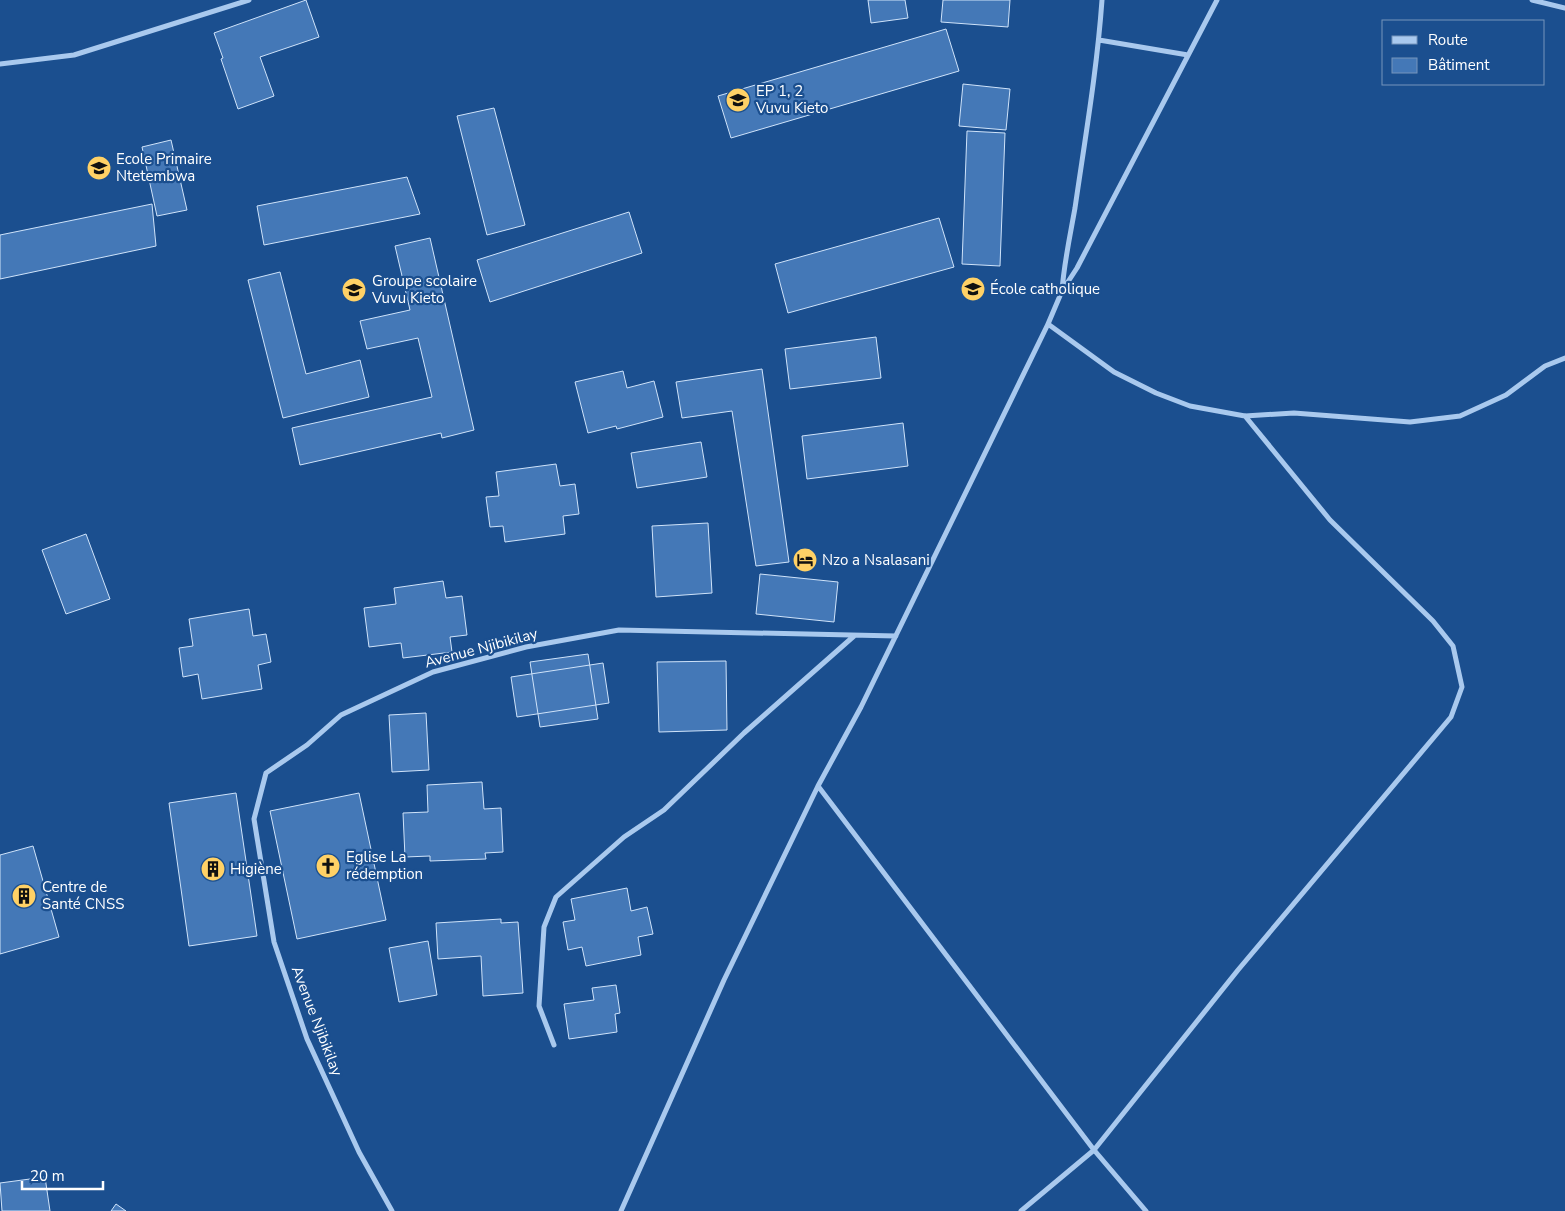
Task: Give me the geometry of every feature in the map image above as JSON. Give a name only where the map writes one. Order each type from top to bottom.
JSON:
[{"type":"street","points":[[0,64],[74,55],[248,0]]},
{"type":"street","points":[[1062,291],[1064,264],[1074,210],[1099,40],[1102,0]]},
{"type":"street","points":[[620,1211],[724,980],[818,786],[861,707],[896,636],[1048,324],[1062,291],[1077,268],[1217,0]]},
{"type":"street","points":[[1532,0],[1565,8]]},
{"type":"street","points":[[1099,40],[1188,55]]},
{"type":"street","points":[[1048,324],[1114,372],[1156,393],[1190,406],[1245,416],[1294,413],[1410,422],[1460,416],[1506,395],[1546,366],[1565,358]]},
{"type":"street","points":[[1021,1211],[1094,1150],[1238,970],[1451,718],[1462,686],[1454,646],[1433,621],[1330,520],[1245,416]]},
{"type":"street","name":"Avenue Njibikilay","points":[[392,1211],[359,1152],[307,1039],[274,942],[254,819],[266,774],[307,745],[341,715],[433,672],[526,647],[619,630],[896,636]]},
{"type":"street","points":[[554,1045],[539,1006],[544,927],[556,897],[624,837],[664,810],[695,778],[744,733],[854,636]]},
{"type":"street","points":[[818,786],[1094,1150],[1146,1211]]},
{"type":"building","points":[[306,0],[319,37],[260,57],[274,96],[238,109],[214,33]]},
{"type":"building","points":[[868,0],[905,0],[908,18],[871,23]]},
{"type":"building","points":[[943,0],[1010,0],[1008,27],[941,22]]},
{"type":"building","points":[[946,29],[959,71],[731,138],[718,96]]},
{"type":"building","points":[[963,84],[1010,89],[1006,130],[959,126]]},
{"type":"building","points":[[494,108],[525,225],[487,235],[457,116]]},
{"type":"building","points":[[967,131],[1005,133],[1000,266],[962,264]]},
{"type":"building","points":[[171,140],[187,210],[157,216],[142,147]]},
{"type":"building","points":[[407,177],[420,214],[264,245],[257,206]]},
{"type":"building","points":[[152,204],[156,246],[0,279],[0,235]]},
{"type":"building","points":[[629,212],[642,253],[490,302],[477,260]]},
{"type":"building","points":[[939,218],[954,267],[788,313],[775,264]]},
{"type":"building","points":[[430,238],[474,430],[442,438],[441,433],[300,465],[292,428],[432,397],[418,338],[367,349],[360,321],[410,310],[395,246]]},
{"type":"building","points":[[280,272],[306,374],[360,360],[369,397],[283,418],[248,280]]},
{"type":"building","points":[[876,337],[881,378],[790,389],[785,349]]},
{"type":"building","points":[[762,369],[789,562],[756,566],[732,411],[682,418],[676,382]]},
{"type":"building","points":[[623,371],[627,388],[654,381],[663,417],[617,429],[616,426],[588,433],[575,382]]},
{"type":"building","points":[[903,423],[908,466],[807,479],[802,436]]},
{"type":"building","points":[[701,442],[707,477],[637,488],[631,453]]},
{"type":"building","points":[[556,464],[560,486],[575,484],[579,514],[563,516],[565,534],[505,542],[503,526],[490,527],[486,497],[499,496],[496,472]]},
{"type":"building","points":[[708,523],[712,593],[656,597],[652,526]]},
{"type":"building","points":[[86,534],[110,599],[66,614],[42,550]]},
{"type":"building","name":"Nzo a Nsalasani","points":[[760,574],[838,582],[834,622],[756,614]]},
{"type":"building","points":[[443,581],[446,598],[462,596],[467,635],[450,637],[452,652],[403,658],[401,643],[369,647],[364,608],[396,604],[394,588]]},
{"type":"building","points":[[249,609],[253,636],[266,634],[271,662],[258,665],[262,689],[202,699],[198,674],[183,677],[179,648],[193,646],[189,619]]},
{"type":"building","points":[[588,654],[598,719],[540,727],[530,662]]},
{"type":"building","points":[[726,661],[727,730],[659,732],[657,662]]},
{"type":"building","points":[[603,663],[609,703],[517,717],[511,677]]},
{"type":"building","points":[[426,713],[429,770],[392,772],[389,715]]},
{"type":"building","points":[[482,782],[484,809],[501,808],[503,852],[485,853],[486,859],[430,861],[430,856],[405,857],[403,813],[428,812],[427,785]]},
{"type":"building","name":"Higiène","points":[[236,793],[257,936],[189,946],[169,803]]},
{"type":"building","name":"Eglise La rédemption","points":[[359,793],[386,920],[297,939],[270,811]]},
{"type":"building","name":"Centre de Santé CNSS","points":[[33,846],[59,937],[0,954],[0,855]]},
{"type":"building","points":[[627,888],[631,911],[647,907],[653,934],[638,937],[641,955],[586,966],[582,947],[568,950],[563,922],[575,920],[571,899]]},
{"type":"building","points":[[501,919],[501,923],[518,922],[523,993],[483,996],[481,956],[438,959],[436,923]]},
{"type":"building","points":[[428,941],[437,995],[399,1002],[389,948]]},
{"type":"building","points":[[616,985],[620,1013],[615,1014],[617,1032],[569,1039],[564,1004],[594,1000],[592,988]]},
{"type":"building","points":[[45,1177],[50,1211],[2,1211],[0,1183]]},
{"type":"building","points":[[116,1204],[126,1211],[111,1211]]},
{"type":"place","name":"EP 1, 2 Vuvu Kieto","points":[[738,100]]},
{"type":"place","name":"Ecole Primaire Ntetembwa","points":[[99,168]]},
{"type":"place","name":"École catholique","points":[[973,289]]},
{"type":"place","name":"Groupe scolaire Vuvu Kieto","points":[[354,290]]},
{"type":"place","name":"Nzo a Nsalasani","points":[[805,560]]},
{"type":"place","name":"Eglise La rédemption","points":[[328,866]]},
{"type":"place","name":"Higiène","points":[[213,869]]},
{"type":"place","name":"Centre de Santé CNSS","points":[[24,896]]}]
